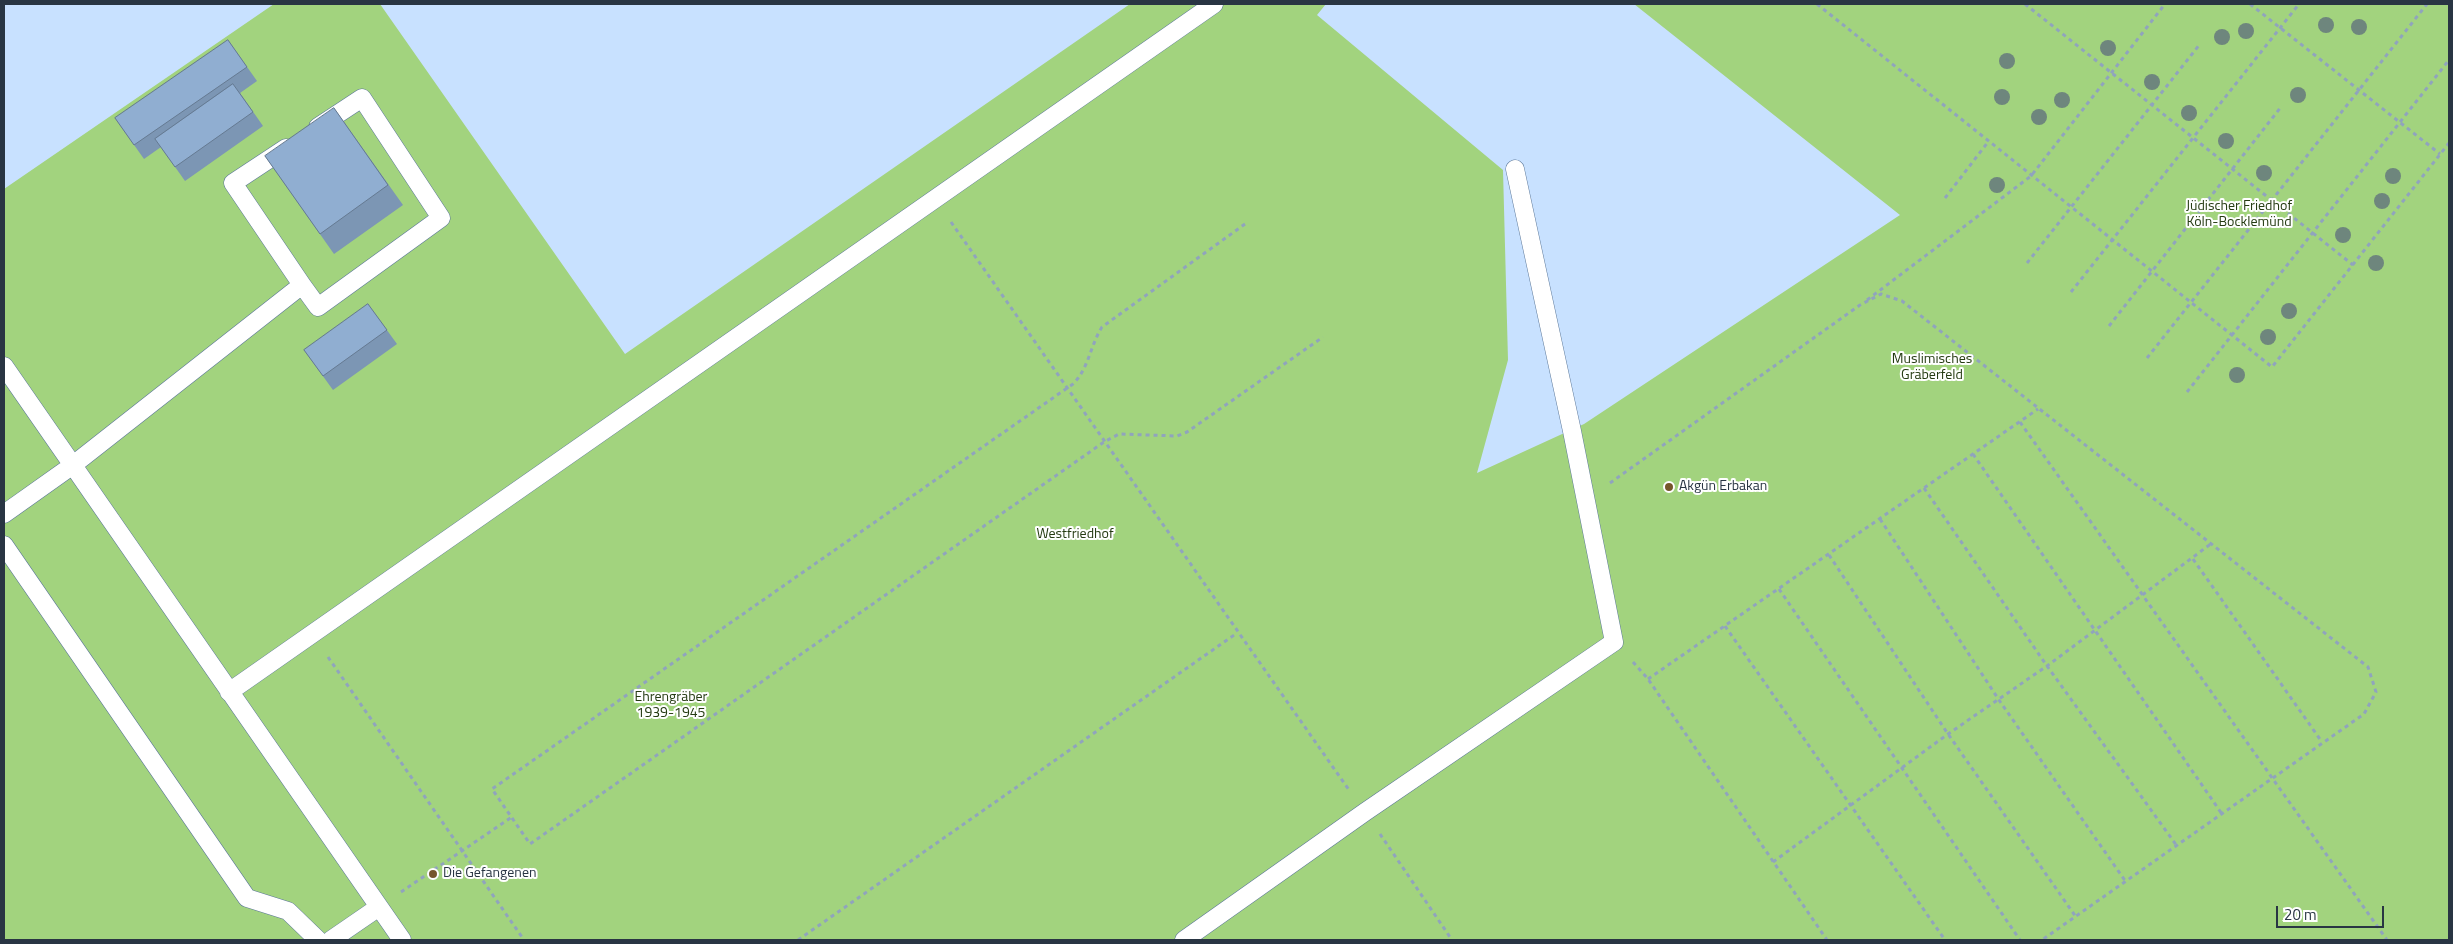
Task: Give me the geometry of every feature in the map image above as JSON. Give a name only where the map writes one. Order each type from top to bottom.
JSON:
[{"type":"lane","points":[[228,692],[1214,4]]},
{"type":"lane","points":[[362,98],[441,218],[318,307],[302,285],[233,183],[362,98]]},
{"type":"lane","points":[[1184,940],[1365,812],[1614,642],[1586,500],[1514,169]]},
{"type":"lane","points":[[4,514],[73,465],[302,285]]},
{"type":"lane","points":[[4,366],[228,692],[402,940]]},
{"type":"lane","points":[[4,545],[247,898],[288,911],[318,940]]},
{"type":"lane","points":[[331,940],[379,907]]},
{"type":"path","points":[[1817,4],[2070,208],[2272,367],[2449,143]]},
{"type":"path","points":[[2025,4],[2353,265]]},
{"type":"path","points":[[1586,500],[1860,305],[2031,176],[2165,4]]},
{"type":"path","points":[[2250,4],[2440,154]]},
{"type":"path","points":[[2071,292],[2299,4]]},
{"type":"path","points":[[2147,358],[2427,4]]},
{"type":"path","points":[[2027,263],[2200,44]]},
{"type":"path","points":[[2187,392],[2449,60]]},
{"type":"path","points":[[2109,326],[2281,107]]},
{"type":"path","points":[[1945,198],[1988,142]]},
{"type":"path","points":[[934,199],[1237,633],[1365,812],[1452,940]]},
{"type":"path","points":[[1245,224],[1102,327],[1095,339],[1088,363],[1081,376],[1067,388],[492,789],[530,844],[1104,442],[1119,434],[1177,436],[1187,432],[1323,337]]},
{"type":"path","points":[[1860,305],[1881,294],[1902,301],[2368,667],[2376,692],[2364,714],[2042,940]]},
{"type":"path","points":[[1648,679],[2038,409]]},
{"type":"path","points":[[2020,422],[2387,940]]},
{"type":"path","points":[[1973,454],[2222,814]]},
{"type":"path","points":[[1924,488],[2047,666],[2177,846]]},
{"type":"path","points":[[1880,519],[1999,700],[2126,882]]},
{"type":"path","points":[[1773,862],[1948,734],[2047,666],[2212,543]]},
{"type":"path","points":[[1829,555],[1948,734],[2076,917]]},
{"type":"path","points":[[2193,559],[2322,742]]},
{"type":"path","points":[[1780,589],[1901,769],[2020,940]]},
{"type":"path","points":[[1725,626],[1945,940]]},
{"type":"path","points":[[798,940],[1237,633]]},
{"type":"path","points":[[313,634],[461,852],[524,940]]},
{"type":"path","points":[[1614,642],[1648,679],[1827,940]]},
{"type":"path","points":[[379,907],[512,817]]},
{"type":"green space","name":"Westfriedhof","points":[[274,4],[380,4],[625,354],[1130,4],[1326,4],[1317,15],[1503,170],[1508,360],[1477,473],[1584,424],[1900,215],[1634,4],[2449,4],[2449,940],[4,940],[4,189]]},
{"type":"building","points":[[228,40],[247,67],[134,145],[115,118]]},
{"type":"building","points":[[233,84],[253,112],[175,167],[155,139]]},
{"type":"building","points":[[334,108],[388,185],[320,234],[265,156]]},
{"type":"building","points":[[368,304],[387,330],[323,376],[304,350]]},
{"type":"place","name":"Akgün Erbakan","points":[[1669,487]]},
{"type":"place","name":"Die Gefangenen","points":[[433,874]]},
{"type":"park label","name":"Jüdischer Friedhof Köln-Bocklemünd","points":[[2239,216]]},
{"type":"park label","name":"Muslimisches Gräberfeld","points":[[1932,368]]},
{"type":"park label","name":"Ehrengräber 1939-1945","points":[[671,706]]}]
